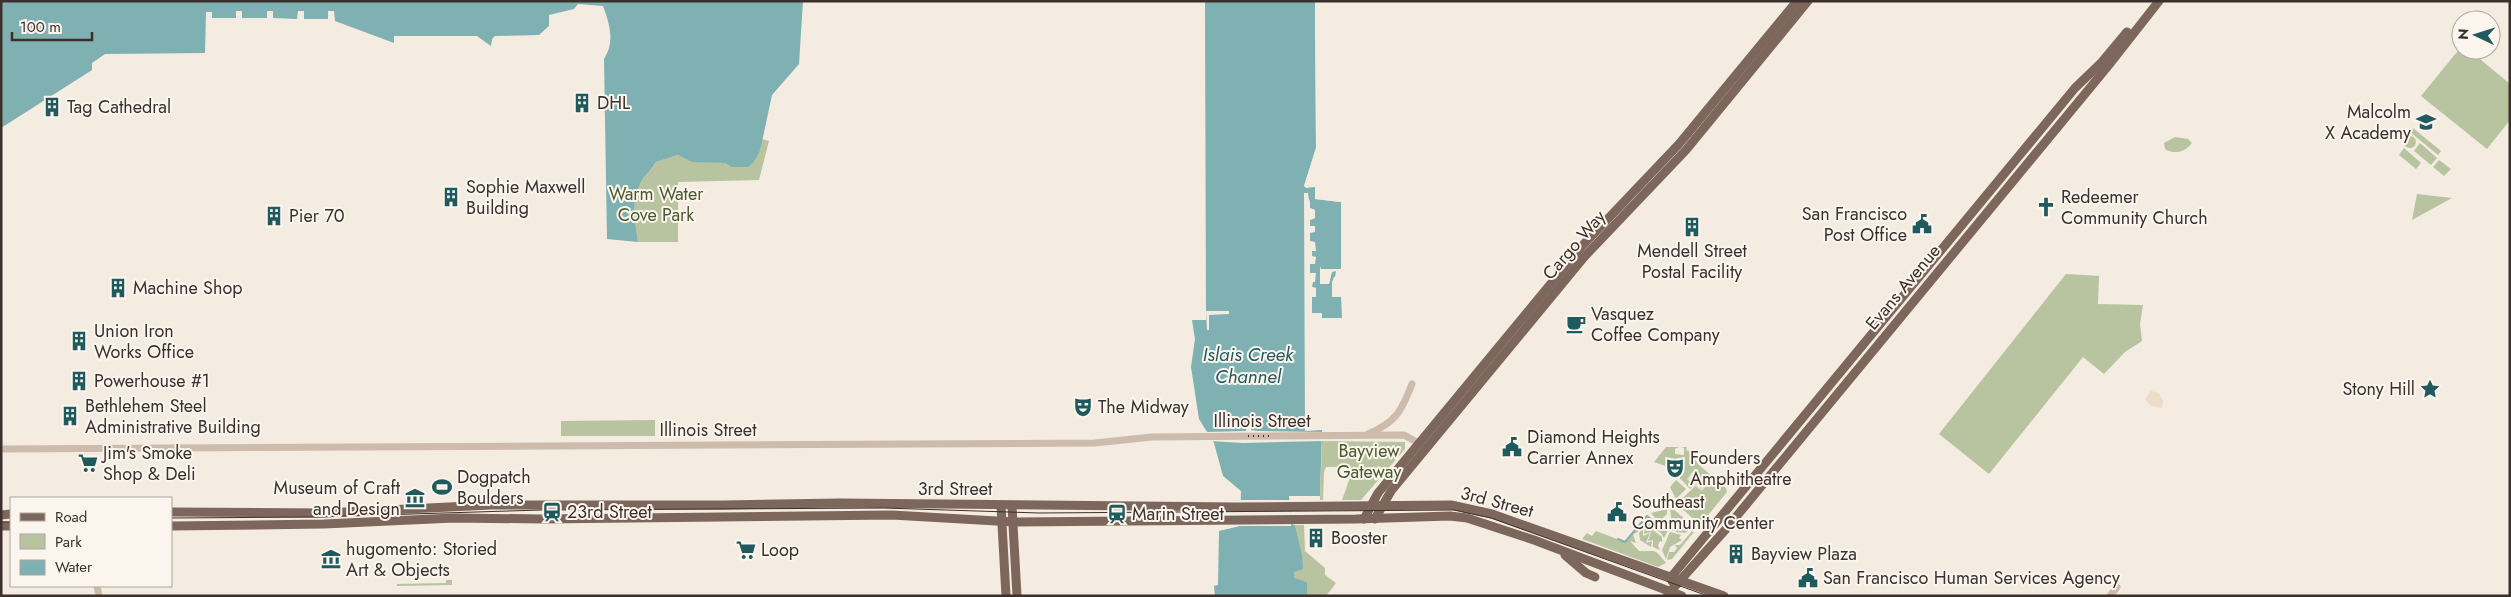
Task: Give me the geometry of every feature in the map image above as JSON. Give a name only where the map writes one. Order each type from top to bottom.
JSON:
[{"type":"main road","name":"Cargo Way","points":[[1364,519],[1370,505],[1590,236],[1674,149],[1797,1]]},
{"type":"main road","name":"Cargo Way","points":[[1375,519],[1381,505],[1420,443],[1585,256],[1686,150],[1808,1]]},
{"type":"main road","name":"Evans Avenue","points":[[1672,576],[2075,88],[2102,62],[2153,1]]},
{"type":"main road","name":"Evans Avenue","points":[[1669,594],[2108,66],[2159,1]]},
{"type":"main road","points":[[1932,261],[1941,267]]},
{"type":"main road","points":[[1895,306],[1903,313]]},
{"type":"main road","name":"3rd Street","points":[[172,512],[324,513],[500,504],[724,505],[840,503],[1237,507],[1451,505],[1474,509],[1672,576],[1724,596]]},
{"type":"main road","points":[[1001,506],[1006,596]]},
{"type":"main road","points":[[1012,506],[1017,596]]},
{"type":"main road","name":"3rd Street","points":[[172,526],[324,524],[454,518],[612,519],[664,516],[777,518],[892,516],[1003,522],[1459,517],[1557,548],[1669,594],[1682,596]]},
{"type":"main road","points":[[1557,548],[1586,572],[1595,576]]},
{"type":"main road","points":[[1669,594],[1672,576]]},
{"type":"street","points":[[1363,436],[1381,428],[1395,418],[1403,408],[1412,384]]},
{"type":"street","name":"Illinois Street","points":[[1,449],[1095,443],[1152,437],[1404,435],[1420,443]]},
{"type":"street","points":[[2110,596],[2117,587]]},
{"type":"green space","points":[[2451,59],[2481,60],[2510,84],[2510,120],[2487,149],[2421,96]]},
{"type":"green space","points":[[2413,128],[2441,151],[2438,155],[2410,132]]},
{"type":"green space","points":[[2408,136],[2412,136],[2416,142],[2412,148],[2408,148],[2404,144],[2404,140]]},
{"type":"green space","points":[[2175,137],[2188,139],[2192,143],[2180,152],[2172,152],[2165,149],[2164,143]]},
{"type":"green space","name":"Warm Water Cove Park","points":[[762,139],[769,141],[759,180],[678,182],[678,242],[638,242],[635,201],[644,177],[656,162],[678,155],[689,160],[725,163],[731,167],[748,167],[760,151]]},
{"type":"green space","points":[[2420,143],[2437,158],[2431,165],[2414,151]]},
{"type":"green space","points":[[2404,148],[2421,163],[2416,169],[2399,155]]},
{"type":"green space","points":[[2439,160],[2451,169],[2444,176],[2433,167]]},
{"type":"green space","points":[[2417,194],[2452,198],[2412,220]]},
{"type":"green space","points":[[2066,274],[2099,276],[2098,304],[2143,305],[2140,324],[2142,341],[2125,352],[2104,374],[2083,357],[1989,474],[1939,434]]},
{"type":"green space","points":[[655,420],[655,436],[561,436],[561,421]]},
{"type":"green space","name":"Bayview Gateway","points":[[1322,441],[1405,442],[1405,449],[1361,500],[1342,500],[1352,472],[1346,467],[1326,467],[1324,472],[1323,500],[1320,500]]},
{"type":"green space","points":[[1666,447],[1679,447],[1675,449],[1675,454],[1684,455],[1684,448],[1681,447],[1687,447],[1686,451],[1688,450],[1699,465],[1726,488],[1727,492],[1700,525],[1677,504],[1695,486],[1702,491],[1687,479],[1693,485],[1690,489],[1675,473],[1680,469],[1671,462],[1668,467],[1654,462]]},
{"type":"green space","points":[[1676,480],[1686,489],[1676,499],[1670,487]]},
{"type":"green space","points":[[1670,508],[1694,527],[1685,533],[1676,532],[1672,526]]},
{"type":"green space","points":[[1667,509],[1667,514],[1660,521],[1651,513]]},
{"type":"green space","points":[[1648,517],[1648,521],[1644,526],[1641,525],[1638,532],[1633,534],[1636,543],[1630,541],[1639,551],[1654,551],[1659,555],[1666,563],[1658,567],[1582,539],[1587,533],[1592,536],[1596,531],[1625,542]]},
{"type":"green space","points":[[1650,519],[1656,525],[1668,530],[1664,538],[1661,533],[1652,527]]},
{"type":"green space","points":[[1649,522],[1653,530],[1662,537],[1662,542],[1660,541],[1658,545],[1660,550],[1653,547],[1653,540],[1648,541],[1651,532],[1644,534],[1645,527]]},
{"type":"green space","points":[[1295,525],[1304,525],[1305,551],[1325,568],[1325,575],[1336,583],[1326,596],[1307,596],[1307,582],[1294,579],[1294,572],[1302,554]]},
{"type":"green space","points":[[1643,528],[1643,536],[1650,533],[1646,543],[1652,541],[1651,547],[1640,540],[1639,533]]},
{"type":"green space","points":[[1692,531],[1694,532],[1672,559],[1667,560],[1669,552],[1674,552],[1677,548],[1675,545],[1680,545]]},
{"type":"green space","points":[[1670,532],[1681,535],[1679,538],[1682,540],[1670,547],[1666,559],[1662,550]]},
{"type":"green space","points":[[446,580],[452,580],[452,585],[397,586],[397,584],[446,583]]},
{"type":"shaded area","points":[[2151,391],[2159,393],[2163,401],[2162,408],[2151,406],[2145,399]]},
{"type":"shaded area","points":[[1693,471],[1708,484],[1702,491],[1687,479]]},
{"type":"water","points":[[1,1],[803,1],[799,64],[772,95],[760,151],[753,163],[748,167],[731,167],[725,163],[692,162],[678,155],[656,162],[644,177],[635,201],[638,242],[607,239],[604,59],[609,46],[610,33],[603,6],[578,4],[574,9],[549,15],[549,26],[539,35],[495,36],[492,39],[491,46],[477,36],[394,36],[394,43],[335,21],[334,11],[328,11],[328,19],[304,19],[304,11],[298,11],[297,19],[273,18],[273,11],[267,11],[267,18],[242,18],[242,11],[236,11],[236,18],[212,18],[212,12],[206,12],[205,53],[105,54],[92,63],[92,70],[1,128]]},
{"type":"water","name":"Islais Creek Channel","points":[[1205,1],[1315,1],[1316,148],[1304,186],[1315,187],[1315,199],[1341,202],[1341,269],[1320,269],[1320,283],[1329,283],[1332,271],[1336,271],[1332,297],[1341,297],[1342,318],[1322,318],[1322,313],[1312,313],[1312,297],[1316,297],[1316,288],[1312,287],[1315,273],[1310,273],[1310,264],[1316,257],[1312,257],[1312,251],[1315,251],[1315,242],[1310,242],[1310,232],[1315,232],[1315,226],[1310,226],[1310,220],[1315,218],[1315,210],[1310,208],[1310,201],[1305,193],[1305,430],[1322,430],[1320,496],[1289,496],[1291,524],[1295,525],[1302,554],[1303,569],[1294,572],[1294,578],[1307,582],[1307,596],[1215,596],[1214,586],[1218,585],[1219,531],[1240,526],[1241,491],[1223,476],[1214,443],[1199,419],[1191,367],[1195,339],[1192,320],[1206,320]]},
{"type":"pier","points":[[1315,1],[1318,1],[1318,148],[1307,185],[1317,185],[1317,196],[1341,199],[1341,202],[1315,199],[1315,187],[1306,188],[1304,186],[1316,148]]},
{"type":"pier","points":[[1304,193],[1308,193],[1310,208],[1315,210],[1315,218],[1310,220],[1310,226],[1315,226],[1315,232],[1310,233],[1310,241],[1315,242],[1316,251],[1312,251],[1312,256],[1316,257],[1315,264],[1310,264],[1310,273],[1316,273],[1315,282],[1312,282],[1312,287],[1316,288],[1316,297],[1312,297],[1312,313],[1322,313],[1322,321],[1320,316],[1309,314],[1309,297],[1313,295],[1310,282],[1313,280],[1313,276],[1308,274],[1308,264],[1312,261],[1310,257],[1312,244],[1308,243],[1307,234],[1308,428],[1322,428],[1322,430],[1305,431]],"holes":[[[1307,202],[1308,210],[1313,211],[1313,216],[1307,219]],[[1307,220],[1308,227],[1313,228],[1307,232]]]},
{"type":"pier","points":[[1320,266],[1321,269],[1341,269],[1334,285],[1335,295],[1341,295],[1341,297],[1332,297],[1332,282],[1336,276],[1336,271],[1332,272],[1329,284],[1320,284]]},
{"type":"pier","points":[[1206,311],[1229,311],[1229,314],[1209,315],[1209,330],[1207,330]]},
{"type":"pier","points":[[1247,425],[1251,425],[1251,430],[1258,431],[1322,432],[1322,441],[1243,443],[1210,441],[1204,432],[1246,431]]},
{"type":"pier","points":[[1238,500],[1290,500],[1291,526],[1237,526]]},
{"type":"waterway","points":[[1618,539],[1625,542],[1647,516],[1657,524],[1663,524],[1672,530]]},
{"type":"tram line","points":[[172,518],[315,517],[541,510],[884,508],[1039,513],[1454,510],[1491,518],[1708,596]]},
{"type":"tram line","points":[[1,522],[10,522]]},
{"type":"railway","points":[[1248,436],[1269,436]]},
{"type":"place","name":"DHL","points":[[582,103]]},
{"type":"place","name":"Tag Cathedral","points":[[52,107]]},
{"type":"place","name":"Malcolm X Academy","points":[[2426,122]]},
{"type":"place","name":"Sophie Maxwell Building","points":[[451,197]]},
{"type":"place","name":"Redeemer Community Church","points":[[2046,207]]},
{"type":"place","name":"Pier 70","points":[[274,216]]},
{"type":"place","name":"San Francisco Post Office","points":[[1922,224]]},
{"type":"place","name":"Mendell Street Postal Facility","points":[[1692,227]]},
{"type":"place","name":"Machine Shop","points":[[118,288]]},
{"type":"place","name":"Vasquez Coffee Company","points":[[1576,324]]},
{"type":"place","name":"Union Iron Works Office","points":[[79,341]]},
{"type":"place","name":"Powerhouse #1","points":[[79,381]]},
{"type":"place","name":"Stony Hill","points":[[2430,389]]},
{"type":"place","name":"The Midway","points":[[1083,407]]},
{"type":"place","name":"Bethlehem Steel Administrative Building","points":[[70,416]]},
{"type":"place","name":"Diamond Heights Carrier Annex","points":[[1512,447]]},
{"type":"place","name":"Jim's Smoke Shop & Deli","points":[[88,463]]},
{"type":"place","name":"Founders Amphitheatre","points":[[1675,468]]},
{"type":"place","name":"Dogpatch Boulders","points":[[442,487]]},
{"type":"place","name":"Museum of Craft and Design","points":[[415,498]]},
{"type":"place","name":"23rd Street","points":[[552,512]]},
{"type":"place","name":"Southeast Community Center","points":[[1617,512]]},
{"type":"place","name":"Marin Street","points":[[1117,514]]},
{"type":"place","name":"Booster","points":[[1316,538]]},
{"type":"place","name":"Loop","points":[[746,550]]},
{"type":"place","name":"Bayview Plaza","points":[[1736,554]]},
{"type":"place","name":"hugomento: Storied Art & Objects","points":[[331,559]]},
{"type":"place","name":"San Francisco Human Services Agency","points":[[1808,578]]}]
